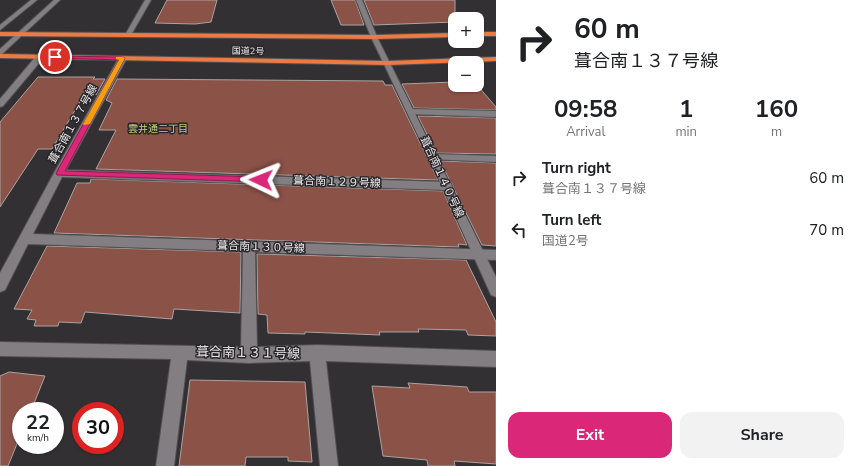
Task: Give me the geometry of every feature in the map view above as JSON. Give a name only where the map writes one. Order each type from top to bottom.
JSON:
[{"type":"highway","name":"国道2号","points":[[0,34],[374,37],[448,35]]},
{"type":"highway","points":[[484,34],[496,34]]},
{"type":"highway","name":"国道2号","points":[[0,56],[388,63],[496,59]]},
{"type":"street","points":[[0,28],[34,0]]},
{"type":"street","points":[[0,53],[57,0]]},
{"type":"street","points":[[128,35],[148,0]]},
{"type":"street","name":"葺合南１４０号線","points":[[359,0],[374,37],[412,112],[496,291]]},
{"type":"street","points":[[0,104],[41,56]]},
{"type":"street","name":"葺合南１３７号線","points":[[0,286],[123,58]]},
{"type":"street","points":[[412,112],[496,114]]},
{"type":"street","points":[[433,157],[496,159]]},
{"type":"street","name":"葺合南１２９号線","points":[[60,173],[447,186]]},
{"type":"street","name":"葺合南１３０号線","points":[[25,239],[496,255]]},
{"type":"street","points":[[249,246],[249,355]]},
{"type":"street","name":"葺合南１３１号線","points":[[0,349],[180,352],[249,355],[317,353],[496,359]]},
{"type":"street","points":[[166,466],[180,352]]},
{"type":"street","points":[[317,353],[329,466]]},
{"type":"building","points":[[167,0],[217,0],[211,22],[195,24],[155,23]]},
{"type":"building","points":[[331,0],[355,0],[364,25],[341,25]]},
{"type":"building","points":[[364,0],[455,0],[455,12],[448,12],[448,22],[374,25]]},
{"type":"building","points":[[38,77],[95,77],[93,79],[105,79],[96,95],[87,90],[52,149],[38,149],[0,207],[0,122]]},
{"type":"building","points":[[117,79],[383,81],[385,85],[392,85],[438,180],[96,169],[116,130],[99,130],[112,103],[106,100]]},
{"type":"building","points":[[448,82],[448,92],[483,92],[496,107],[496,110],[414,108],[402,84]]},
{"type":"building","points":[[418,116],[496,118],[496,154],[436,153]]},
{"type":"building","points":[[440,161],[496,163],[496,246],[482,245]]},
{"type":"building","points":[[91,179],[443,191],[467,245],[458,244],[459,247],[54,233],[77,183],[90,183]]},
{"type":"building","points":[[47,246],[241,252],[240,313],[174,309],[172,319],[85,312],[81,323],[59,322],[58,326],[34,326],[36,320],[27,319],[32,310],[14,309]]},
{"type":"building","points":[[257,254],[466,260],[496,322],[496,336],[468,335],[466,330],[418,329],[419,332],[379,332],[380,335],[305,332],[305,334],[268,333],[267,315],[258,314]]},
{"type":"building","points":[[9,372],[45,376],[35,402],[12,402],[13,454],[8,466],[0,466],[0,376]]},
{"type":"building","points":[[190,380],[305,382],[312,462],[288,461],[288,457],[246,457],[245,466],[179,466]]},
{"type":"building","points":[[408,383],[467,387],[469,392],[496,392],[496,464],[454,461],[455,466],[428,466],[427,460],[383,456],[372,386],[410,388]]},
{"type":"slow traffic","points":[[86,124],[123,58],[118,58]]},
{"type":"district","name":"雲井通二丁目","points":[[158,129]]},
{"type":"route","points":[[55,57],[123,58],[60,173],[261,180]]}]
